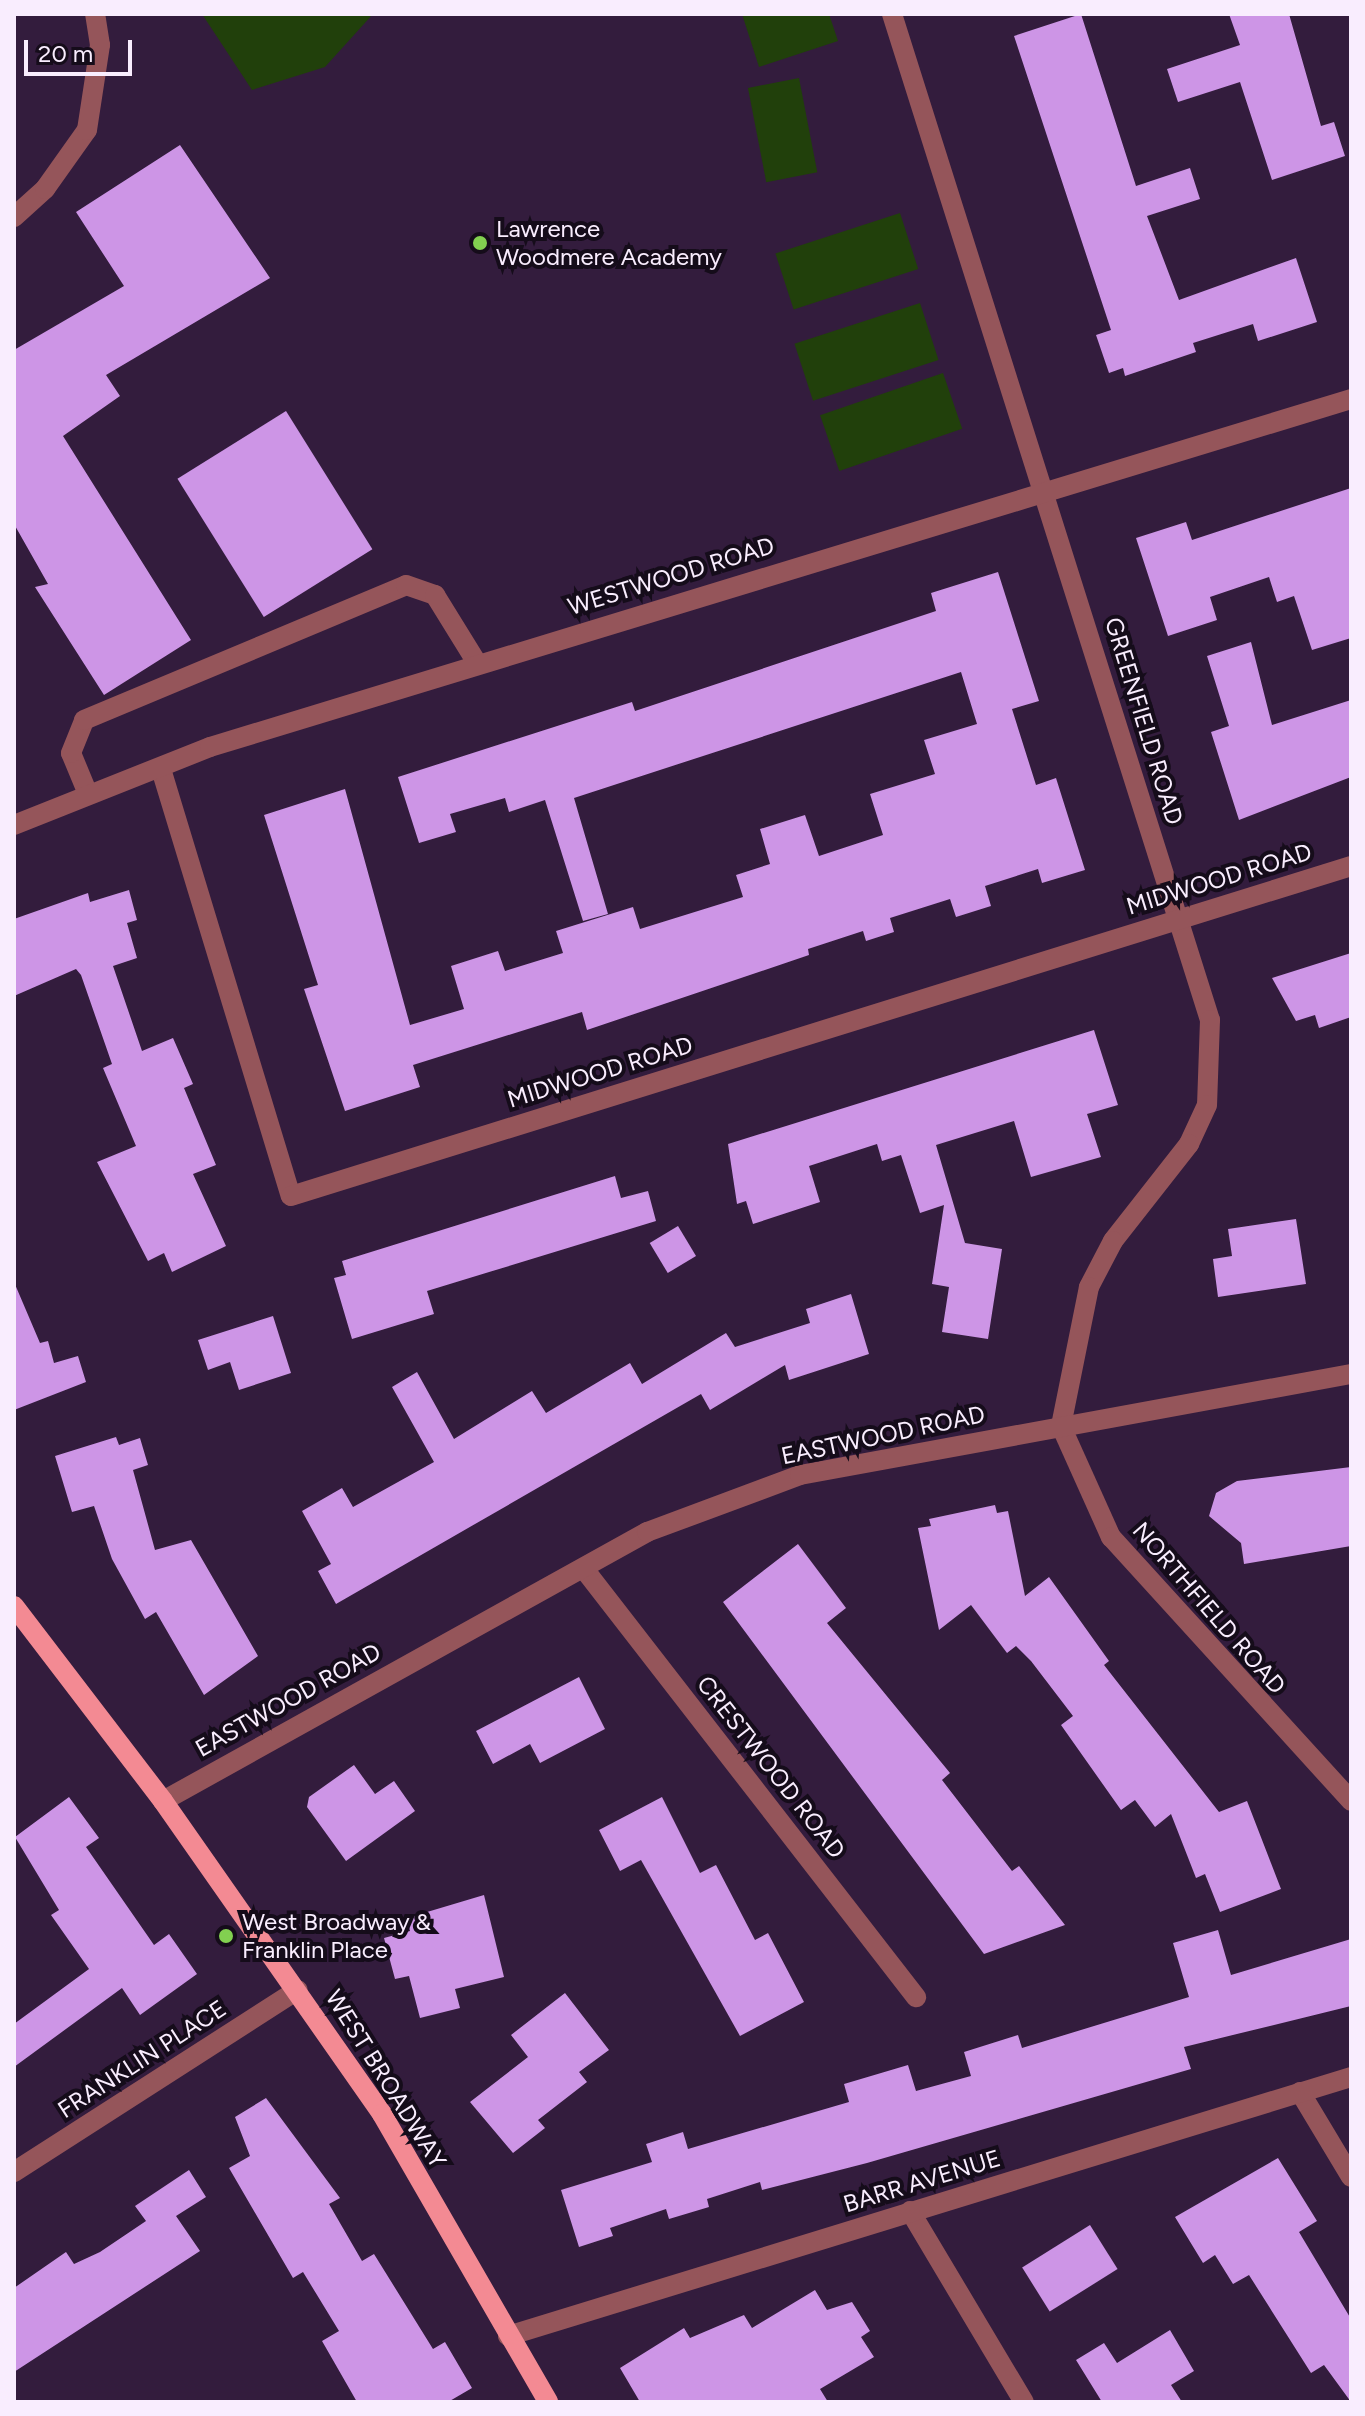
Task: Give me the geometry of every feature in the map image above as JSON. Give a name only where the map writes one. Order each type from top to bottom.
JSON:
[{"type":"main road","name":"WEST BROADWAY","points":[[14,1606],[163,1801],[382,2114],[548,2402]]},
{"type":"street","points":[[14,217],[45,189],[87,130],[100,45],[95,14]]},
{"type":"street","name":"GREENFIELD ROAD","points":[[892,14],[1210,1020],[1207,1105],[1189,1144],[1113,1241],[1089,1287],[1061,1426]]},
{"type":"street","name":"WESTWOOD ROAD","points":[[14,825],[88,794],[477,663],[1351,399]]},
{"type":"street","points":[[88,794],[71,753],[84,720],[406,585],[435,595],[477,663]]},
{"type":"street","name":"MIDWOOD ROAD","points":[[161,769],[291,1196],[1351,866]]},
{"type":"street","name":"EASTWOOD ROAD","points":[[163,1801],[647,1532],[800,1475],[1351,1374]]},
{"type":"street","name":"NORTHFIELD ROAD","points":[[1061,1426],[1111,1537],[1351,1801]]},
{"type":"street","name":"CRESTWOOD ROAD","points":[[584,1569],[916,1997]]},
{"type":"street","name":"FRANKLIN PLACE","points":[[14,2172],[298,1990]]},
{"type":"street","name":"BARR AVENUE","points":[[508,2336],[1351,2077]]},
{"type":"street","points":[[1300,2092],[1351,2177]]},
{"type":"street","points":[[910,2211],[1024,2402]]},
{"type":"green space","points":[[202,14],[373,14],[325,67],[252,90]]},
{"type":"green space","points":[[742,14],[829,14],[838,41],[759,67]]},
{"type":"green space","points":[[799,78],[817,172],[766,182],[748,88]]},
{"type":"green space","points":[[900,213],[918,269],[794,310],[775,253]]},
{"type":"green space","points":[[920,303],[939,360],[813,401],[794,344]]},
{"type":"green space","points":[[943,373],[962,429],[839,471],[820,415]]},
{"type":"building","points":[[1081,14],[1136,186],[1190,168],[1200,199],[1147,216],[1179,300],[1296,258],[1317,322],[1258,341],[1253,324],[1193,343],[1196,352],[1125,376],[1123,368],[1109,373],[1096,335],[1111,330],[1014,36]]},
{"type":"building","points":[[1229,14],[1289,14],[1321,126],[1334,122],[1345,156],[1272,180],[1240,82],[1178,102],[1167,69],[1240,45]]},
{"type":"building","points":[[180,145],[270,278],[106,375],[120,396],[63,436],[191,640],[104,695],[35,587],[48,584],[14,524],[14,350],[124,286],[76,212]]},
{"type":"building","points":[[286,411],[372,549],[264,617],[177,479]]},
{"type":"building","points":[[1351,488],[1351,638],[1312,650],[1294,596],[1277,602],[1269,577],[1210,597],[1217,620],[1168,636],[1136,538],[1186,522],[1192,540]]},
{"type":"building","points":[[998,572],[1039,701],[1012,709],[1036,785],[1056,778],[1085,870],[1042,883],[1038,869],[985,886],[991,906],[956,917],[950,899],[890,918],[894,932],[866,941],[863,931],[808,949],[809,955],[587,1030],[582,1012],[413,1065],[420,1087],[345,1111],[304,989],[318,985],[264,815],[345,789],[410,1025],[464,1009],[451,966],[498,951],[505,971],[563,953],[556,931],[633,907],[640,929],[743,897],[736,875],[770,864],[760,829],[805,815],[819,856],[883,835],[870,794],[935,774],[924,740],[977,724],[961,672],[574,798],[608,914],[583,921],[545,800],[509,812],[505,798],[450,814],[456,832],[419,843],[398,777],[632,702],[635,711],[936,611],[931,593]]},
{"type":"building","points":[[1251,642],[1272,725],[1351,700],[1351,777],[1239,820],[1211,732],[1229,726],[1207,656]]},
{"type":"building","points":[[129,890],[137,920],[127,923],[137,958],[113,966],[142,1051],[173,1038],[193,1084],[184,1088],[216,1165],[193,1174],[226,1246],[172,1272],[164,1253],[148,1261],[97,1162],[136,1146],[103,1068],[112,1064],[81,975],[76,969],[14,996],[14,919],[88,893],[90,902]]},
{"type":"building","points":[[1351,953],[1351,1017],[1319,1028],[1315,1015],[1296,1021],[1272,978]]},
{"type":"building","points":[[1094,1030],[1118,1105],[1087,1114],[1101,1157],[1031,1177],[1014,1121],[936,1145],[965,1243],[1002,1249],[988,1339],[942,1332],[949,1287],[932,1284],[944,1205],[920,1213],[901,1155],[882,1161],[877,1144],[809,1166],[820,1202],[753,1224],[746,1201],[737,1204],[728,1144]]},
{"type":"building","points":[[615,1176],[621,1198],[648,1191],[656,1221],[427,1291],[434,1314],[352,1339],[334,1278],[346,1275],[342,1261]]},
{"type":"building","points":[[1296,1219],[1306,1284],[1218,1297],[1213,1259],[1232,1256],[1228,1229]]},
{"type":"building","points":[[678,1226],[696,1256],[668,1273],[650,1243]]},
{"type":"building","points":[[14,1282],[40,1343],[48,1341],[54,1363],[78,1356],[86,1382],[14,1410]]},
{"type":"building","points":[[851,1294],[869,1354],[789,1380],[785,1365],[710,1410],[701,1394],[336,1604],[318,1571],[331,1564],[302,1511],[342,1488],[353,1507],[434,1462],[392,1387],[417,1372],[454,1439],[532,1391],[546,1413],[630,1363],[642,1384],[726,1333],[735,1347],[810,1323],[806,1309]]},
{"type":"building","points":[[273,1316],[291,1373],[239,1390],[230,1362],[208,1370],[198,1340]]},
{"type":"building","points":[[116,1437],[119,1445],[140,1438],[148,1465],[133,1470],[155,1550],[191,1540],[258,1656],[204,1695],[156,1612],[145,1619],[112,1559],[94,1506],[72,1512],[55,1456]]},
{"type":"building","points":[[1351,1467],[1351,1546],[1244,1564],[1241,1543],[1209,1516],[1216,1493],[1237,1481]]},
{"type":"building","points":[[995,1505],[997,1513],[1008,1511],[1025,1596],[1049,1577],[1109,1661],[1104,1665],[1219,1812],[1247,1801],[1281,1889],[1220,1912],[1205,1874],[1196,1878],[1171,1814],[1155,1827],[1135,1800],[1121,1810],[1061,1725],[1073,1716],[1031,1661],[1016,1646],[1007,1653],[971,1605],[939,1630],[918,1528],[931,1526],[929,1519]]},
{"type":"building","points":[[798,1544],[846,1608],[827,1623],[950,1773],[942,1780],[1012,1871],[1019,1866],[1065,1925],[984,1954],[723,1602]]},
{"type":"building","points":[[579,1677],[605,1729],[540,1763],[530,1744],[493,1764],[476,1731]]},
{"type":"building","points":[[354,1765],[375,1794],[394,1781],[415,1811],[346,1861],[307,1807],[309,1797]]},
{"type":"building","points":[[69,1797],[99,1838],[86,1847],[154,1945],[169,1934],[197,1974],[140,2015],[122,1988],[14,2067],[14,2024],[89,1969],[51,1915],[59,1910],[15,1837]]},
{"type":"building","points":[[662,1797],[700,1873],[716,1865],[755,1940],[768,1933],[804,2002],[740,2036],[641,1860],[620,1871],[599,1830]]},
{"type":"building","points":[[484,1895],[504,1977],[455,1989],[460,2008],[420,2018],[409,1976],[395,1979],[384,1938],[410,1931],[407,1918]]},
{"type":"building","points":[[1218,1930],[1231,1975],[1351,1939],[1351,2006],[1184,2047],[1191,2069],[867,2163],[762,2190],[760,2182],[707,2199],[709,2207],[669,2219],[666,2209],[610,2228],[613,2236],[579,2247],[561,2190],[652,2162],[646,2144],[683,2132],[688,2149],[849,2102],[844,2084],[908,2065],[916,2091],[971,2076],[964,2052],[1018,2035],[1022,2048],[1189,1997],[1173,1943]]},
{"type":"building","points":[[565,1993],[609,2050],[579,2072],[587,2082],[538,2120],[545,2128],[513,2153],[470,2102],[528,2057],[511,2035]]},
{"type":"building","points":[[266,2098],[340,2198],[329,2204],[362,2261],[374,2254],[433,2349],[445,2342],[472,2388],[448,2402],[357,2402],[322,2341],[339,2331],[303,2272],[293,2278],[229,2168],[250,2156],[235,2117]]},
{"type":"building","points":[[1278,2158],[1317,2221],[1299,2232],[1351,2319],[1351,2402],[1324,2365],[1311,2373],[1249,2275],[1233,2284],[1215,2255],[1203,2263],[1175,2217]]},
{"type":"building","points":[[189,2170],[206,2197],[176,2216],[200,2251],[14,2372],[14,2288],[66,2252],[74,2264],[100,2252],[146,2221],[135,2206]]},
{"type":"building","points":[[1090,2225],[1118,2269],[1050,2311],[1022,2267]]},
{"type":"building","points":[[815,2290],[827,2310],[852,2302],[870,2331],[861,2337],[874,2357],[820,2389],[828,2402],[640,2402],[620,2368],[684,2328],[690,2338],[744,2315],[752,2328]]},
{"type":"building","points":[[1170,2330],[1194,2371],[1171,2385],[1182,2402],[1102,2402],[1076,2360],[1104,2343],[1117,2363]]},
{"type":"place","name":"Lawrence Woodmere Academy","points":[[480,243]]},
{"type":"place","name":"West Broadway & Franklin Place","points":[[226,1936]]}]
